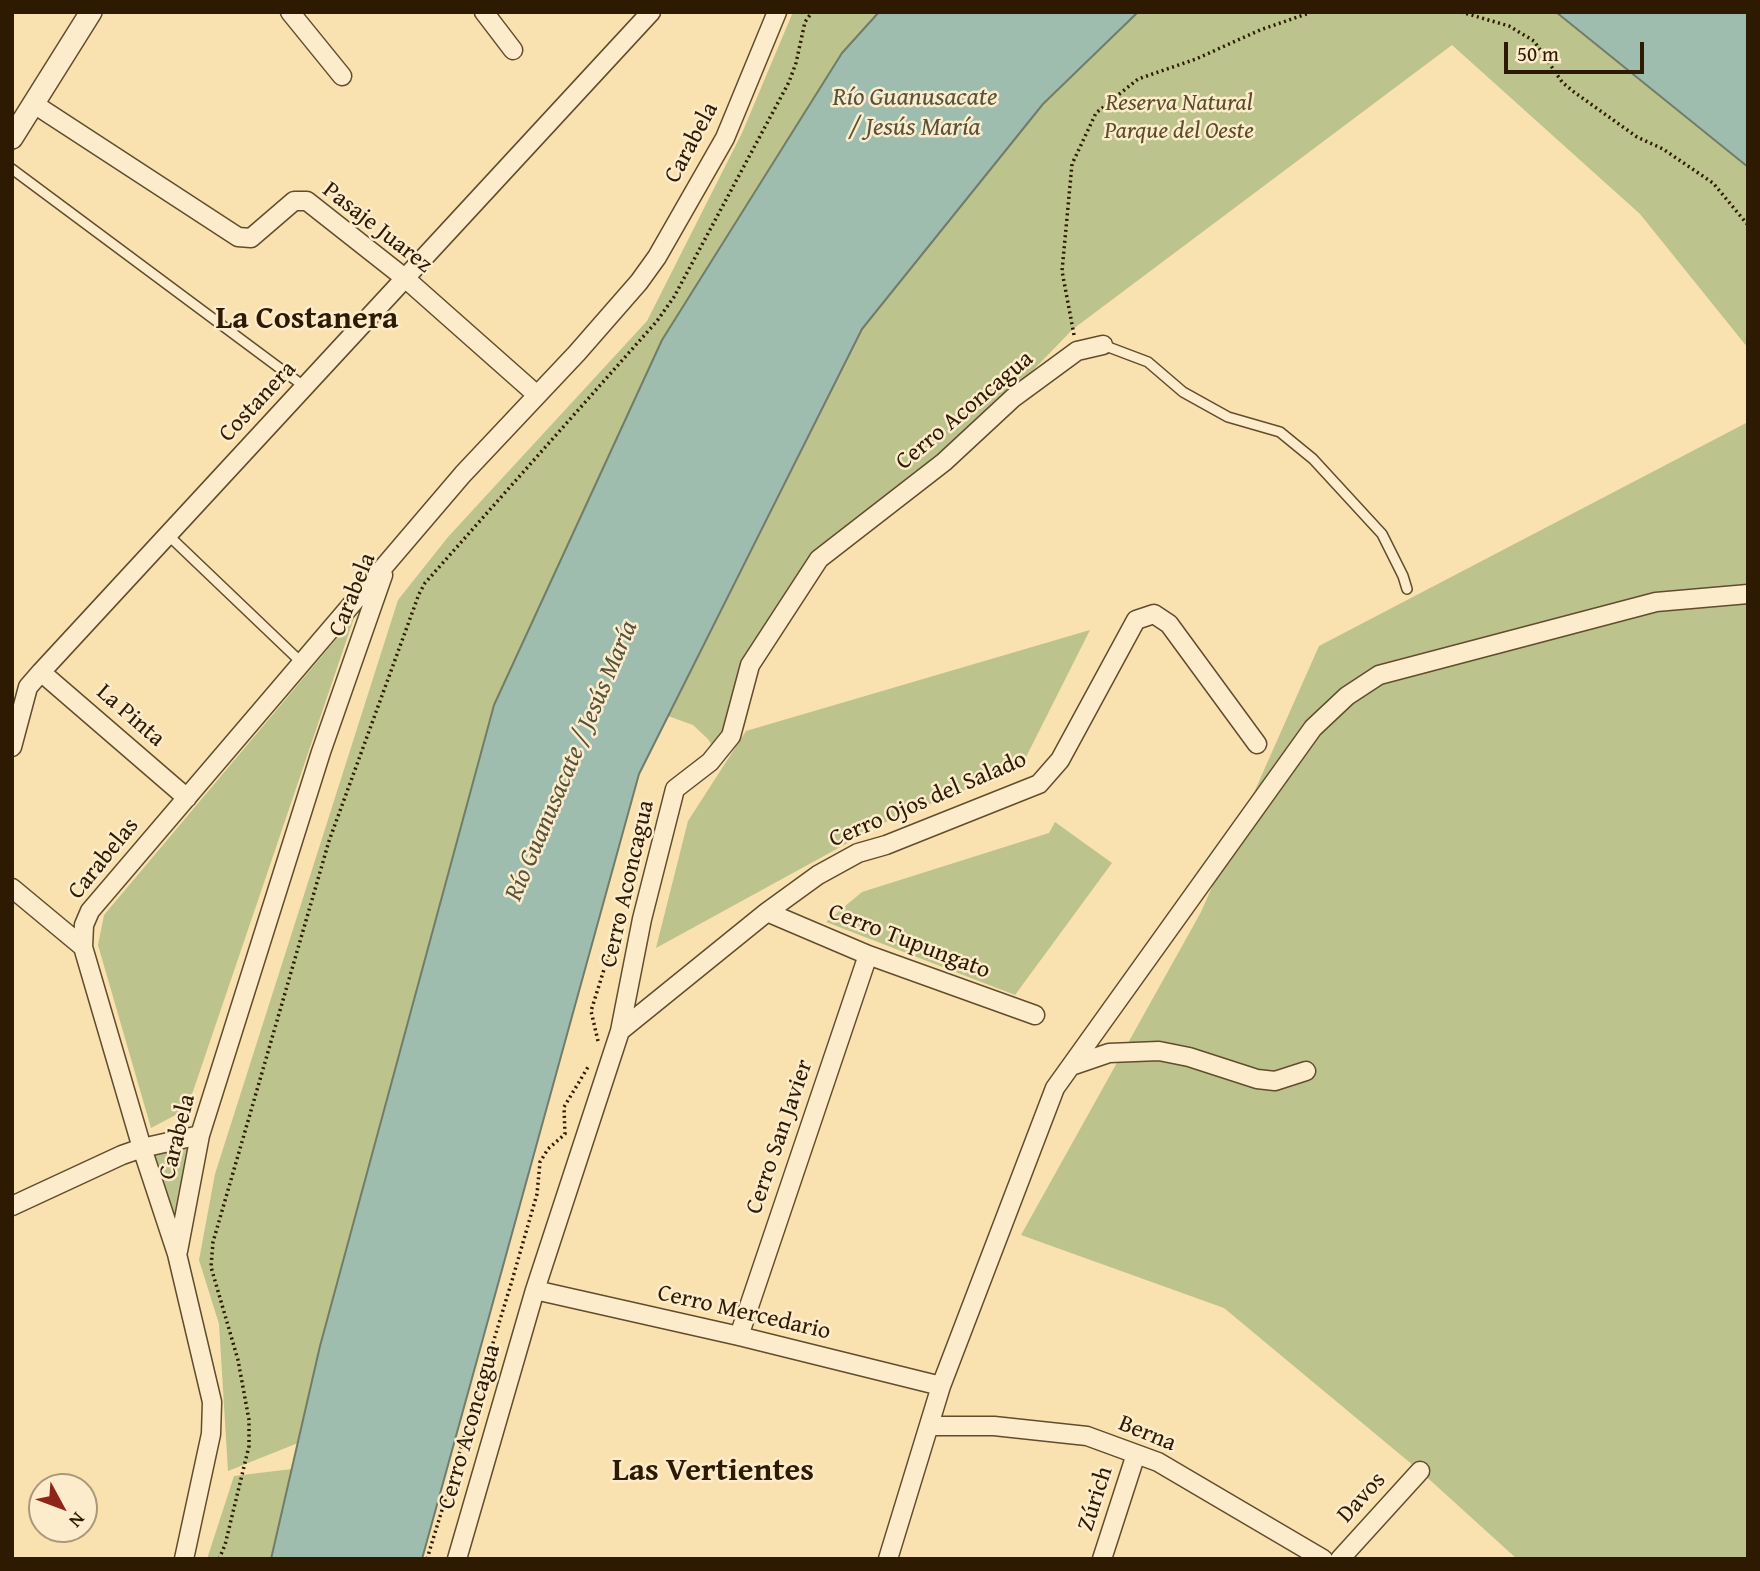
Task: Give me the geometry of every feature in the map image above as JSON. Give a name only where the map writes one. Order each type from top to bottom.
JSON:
[{"type":"street","points":[[12,138],[91,12]]},
{"type":"street","points":[[290,12],[342,76]]},
{"type":"street","points":[[484,12],[513,50]]},
{"type":"street","name":"Costanera","points":[[12,747],[28,687],[41,672],[651,12]]},
{"type":"street","name":"Carabela","points":[[177,1254],[200,1135],[321,751],[387,564],[463,474],[619,307],[657,257],[725,138],[777,12]]},
{"type":"street","name":"Pasaje Juarez","points":[[34,104],[238,237],[251,238],[294,201],[307,201],[406,279],[537,395]]},
{"type":"street","name":"Cerro Aconcagua","points":[[457,1559],[536,1290],[620,1031],[642,919],[675,789],[710,762],[731,736],[750,664],[819,559],[944,462],[1013,398],[1077,351],[1103,345]]},
{"type":"street","name":"Carabelas","points":[[184,1559],[213,1417],[212,1402],[177,1254],[142,1148],[83,947],[84,925],[90,911],[387,564]]},
{"type":"street","points":[[888,1559],[941,1386],[1055,1088],[1313,728],[1347,696],[1379,675],[1656,602],[1748,594]]},
{"type":"street","name":"Cerro Ojos del Salado","points":[[620,1031],[767,912],[818,875],[858,853],[886,845],[1039,784],[1060,760],[1136,620],[1154,614],[1169,624],[1257,744]]},
{"type":"street","name":"La Pinta","points":[[41,672],[187,798]]},
{"type":"street","points":[[12,888],[83,947]]},
{"type":"street","name":"Cerro Tupungato","points":[[767,912],[867,954],[1035,1015]]},
{"type":"street","name":"Cerro San Javier","points":[[739,1336],[867,954]]},
{"type":"street","points":[[1071,1066],[1109,1053],[1158,1051],[1256,1079],[1275,1081],[1307,1071]]},
{"type":"street","points":[[12,1206],[142,1148],[200,1135]]},
{"type":"street","name":"Cerro Mercedario","points":[[536,1290],[941,1386]]},
{"type":"street","name":"Berna","points":[[930,1426],[995,1426],[1087,1436],[1158,1462],[1323,1559]]},
{"type":"street","name":"Zúrich","points":[[1102,1559],[1136,1454]]},
{"type":"street","name":"Davos","points":[[1340,1559],[1420,1471]]},
{"type":"lane","points":[[12,169],[305,387]]},
{"type":"lane","points":[[1103,345],[1148,362],[1183,392],[1228,417],[1280,432],[1313,459],[1382,534],[1407,589]]},
{"type":"lane","points":[[168,535],[302,663]]},
{"type":"path","points":[[219,1559],[225,1545],[249,1446],[249,1420],[239,1360],[211,1267],[213,1242],[329,841],[419,594],[425,583],[657,321],[674,297],[789,82],[805,22],[812,12]]},
{"type":"path","points":[[1077,351],[1062,271],[1072,164],[1097,113],[1138,79],[1196,59],[1260,30],[1312,12]]},
{"type":"path","points":[[1461,12],[1509,26],[1534,41],[1562,82],[1637,137],[1663,149],[1713,184],[1748,225]]},
{"type":"path","points":[[595,1051],[598,1041],[591,1011],[621,915],[630,910]]},
{"type":"path","points":[[427,1559],[512,1284],[537,1194],[540,1162],[548,1149],[565,1134],[564,1107],[592,1062]]},
{"type":"green space","points":[[793,12],[879,12],[842,53],[662,340],[494,705],[303,1441],[228,1471],[219,1324],[199,1260],[215,1174],[398,600],[448,537],[647,321],[742,133]]},
{"type":"green space","name":"Reserva Natural Parque del Oeste","points":[[1138,12],[1556,12],[1748,167],[1748,348],[1640,214],[1452,45],[1073,329],[944,462],[819,559],[750,664],[717,753],[708,739],[693,725],[668,716],[862,329],[1043,104]]},
{"type":"green space","points":[[1748,422],[1748,1559],[1517,1559],[1420,1471],[1224,1308],[1021,1235],[1201,912],[1319,646]]},
{"type":"green space","points":[[354,618],[187,1109],[151,1128],[98,945],[104,915]]},
{"type":"green space","points":[[1090,630],[1021,767],[886,822],[656,948],[688,821],[746,731]]},
{"type":"green space","points":[[1055,822],[1112,863],[1015,995],[826,922],[862,892],[1049,833]]},
{"type":"green space","points":[[193,1142],[175,1235],[150,1154]]},
{"type":"green space","points":[[292,1469],[271,1559],[207,1559],[234,1476]]},
{"type":"water","name":"Río Guanusacate / Jesús María","points":[[879,12],[1138,12],[1043,104],[862,329],[639,774],[422,1559],[271,1559],[320,1346],[494,705],[662,340],[842,53]]},
{"type":"water","points":[[1556,12],[1748,12],[1748,167]]},
{"type":"district","name":"La Costanera","points":[[307,320]]},
{"type":"district","name":"Las Vertientes","points":[[713,1472]]}]
